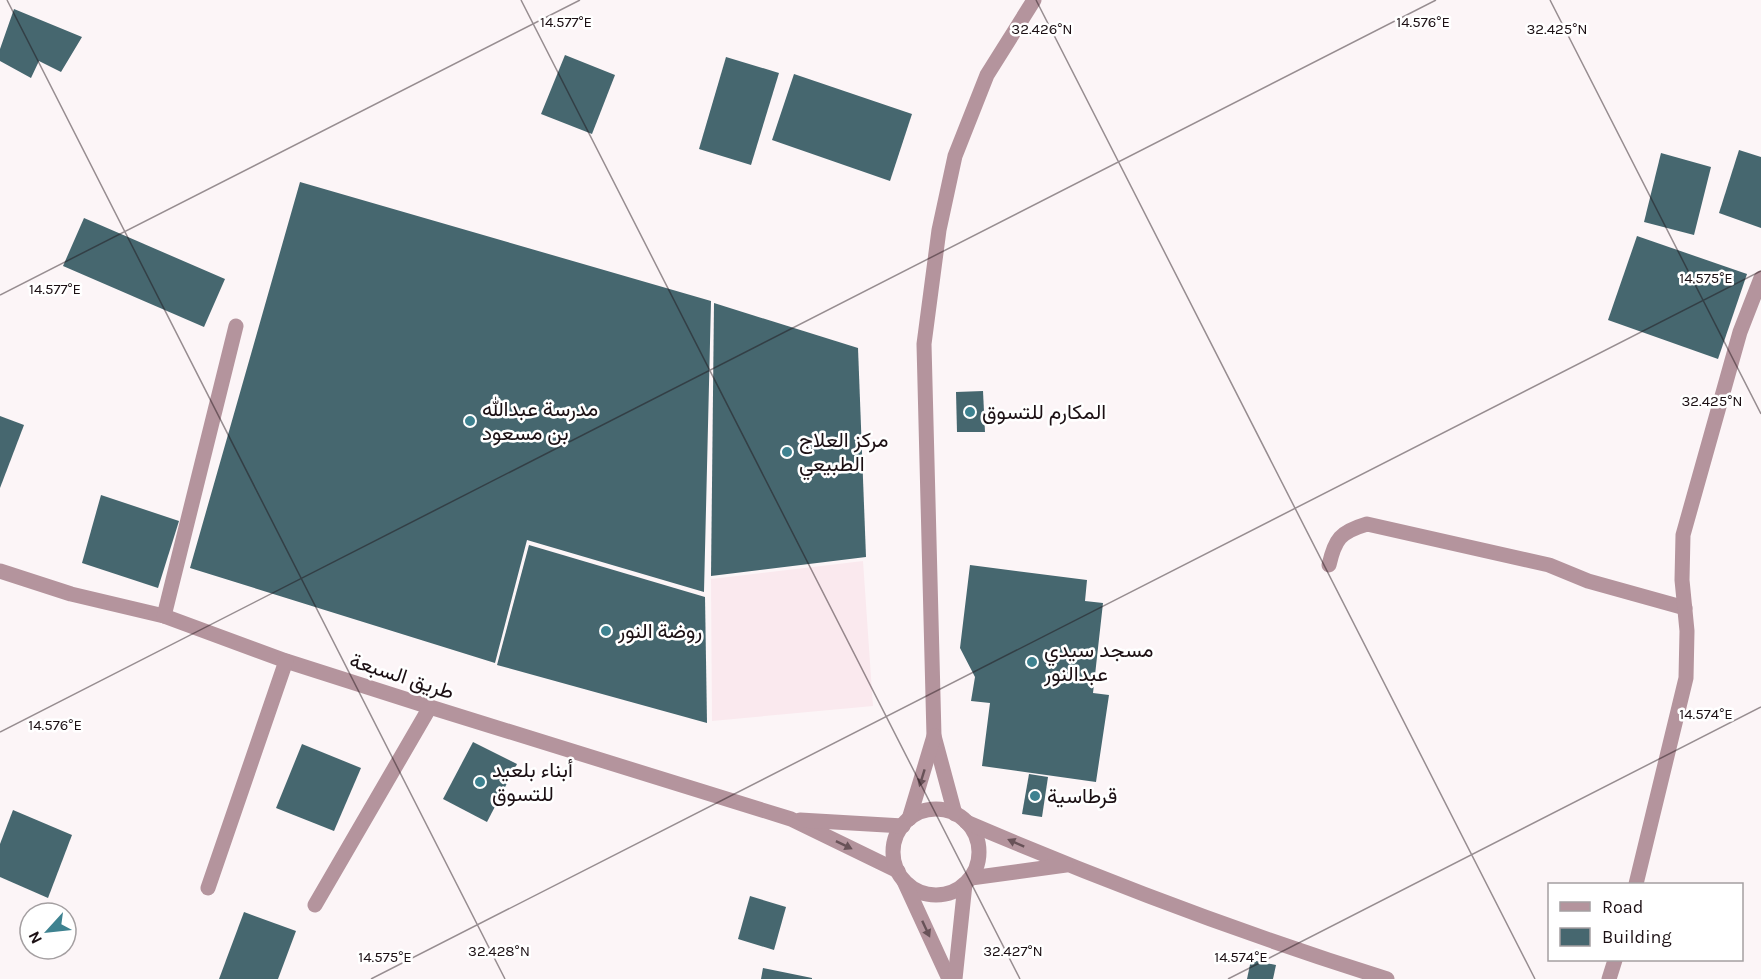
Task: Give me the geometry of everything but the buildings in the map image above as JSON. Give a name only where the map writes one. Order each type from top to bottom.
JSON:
[{"type":"street","points":[[792,819],[900,874],[913,888],[926,894],[940,895],[953,892],[968,881],[977,867],[978,843],[961,818],[934,736],[924,344],[939,230],[955,156],[987,75],[1034,0]]},
{"type":"street","points":[[1636,883],[1686,678],[1688,631],[1683,535],[1740,332],[1761,278]]},
{"type":"street","points":[[164,616],[236,326]]},
{"type":"street","points":[[1329,565],[1335,541],[1351,528],[1367,524],[1549,565],[1588,581],[1685,608]]},
{"type":"street","name":"طريق السبعة","points":[[0,571],[71,594],[164,616],[286,661],[792,819]]},
{"type":"street","points":[[208,888],[286,661]]},
{"type":"street","points":[[315,905],[430,707]]},
{"type":"street","points":[[934,736],[906,822],[894,847],[900,874],[949,979]]},
{"type":"street","points":[[792,819],[906,822],[931,809],[961,818],[1066,865],[1278,944],[1387,979]]},
{"type":"street","points":[[968,881],[1066,865]]},
{"type":"street","points":[[955,979],[968,881]]},
{"type":"street","points":[[1609,979],[1615,961]]},
{"type":"shaded area","points":[[863,561],[873,706],[712,721],[711,579]]},
{"type":"place","name":"المكارم للتسوق","points":[[970,412]]},
{"type":"place","name":"مدرسة عبدالله بن مسعود","points":[[470,421]]},
{"type":"place","name":"مركز العلاج الطبيعي","points":[[787,452]]},
{"type":"place","name":"روضة النور","points":[[606,631]]},
{"type":"place","name":"مسجد سيدي عبدالنور","points":[[1032,662]]},
{"type":"place","name":"أبناء بلعيد للتسوق","points":[[480,782]]},
{"type":"place","name":"قرطاسية","points":[[1035,796]]}]
